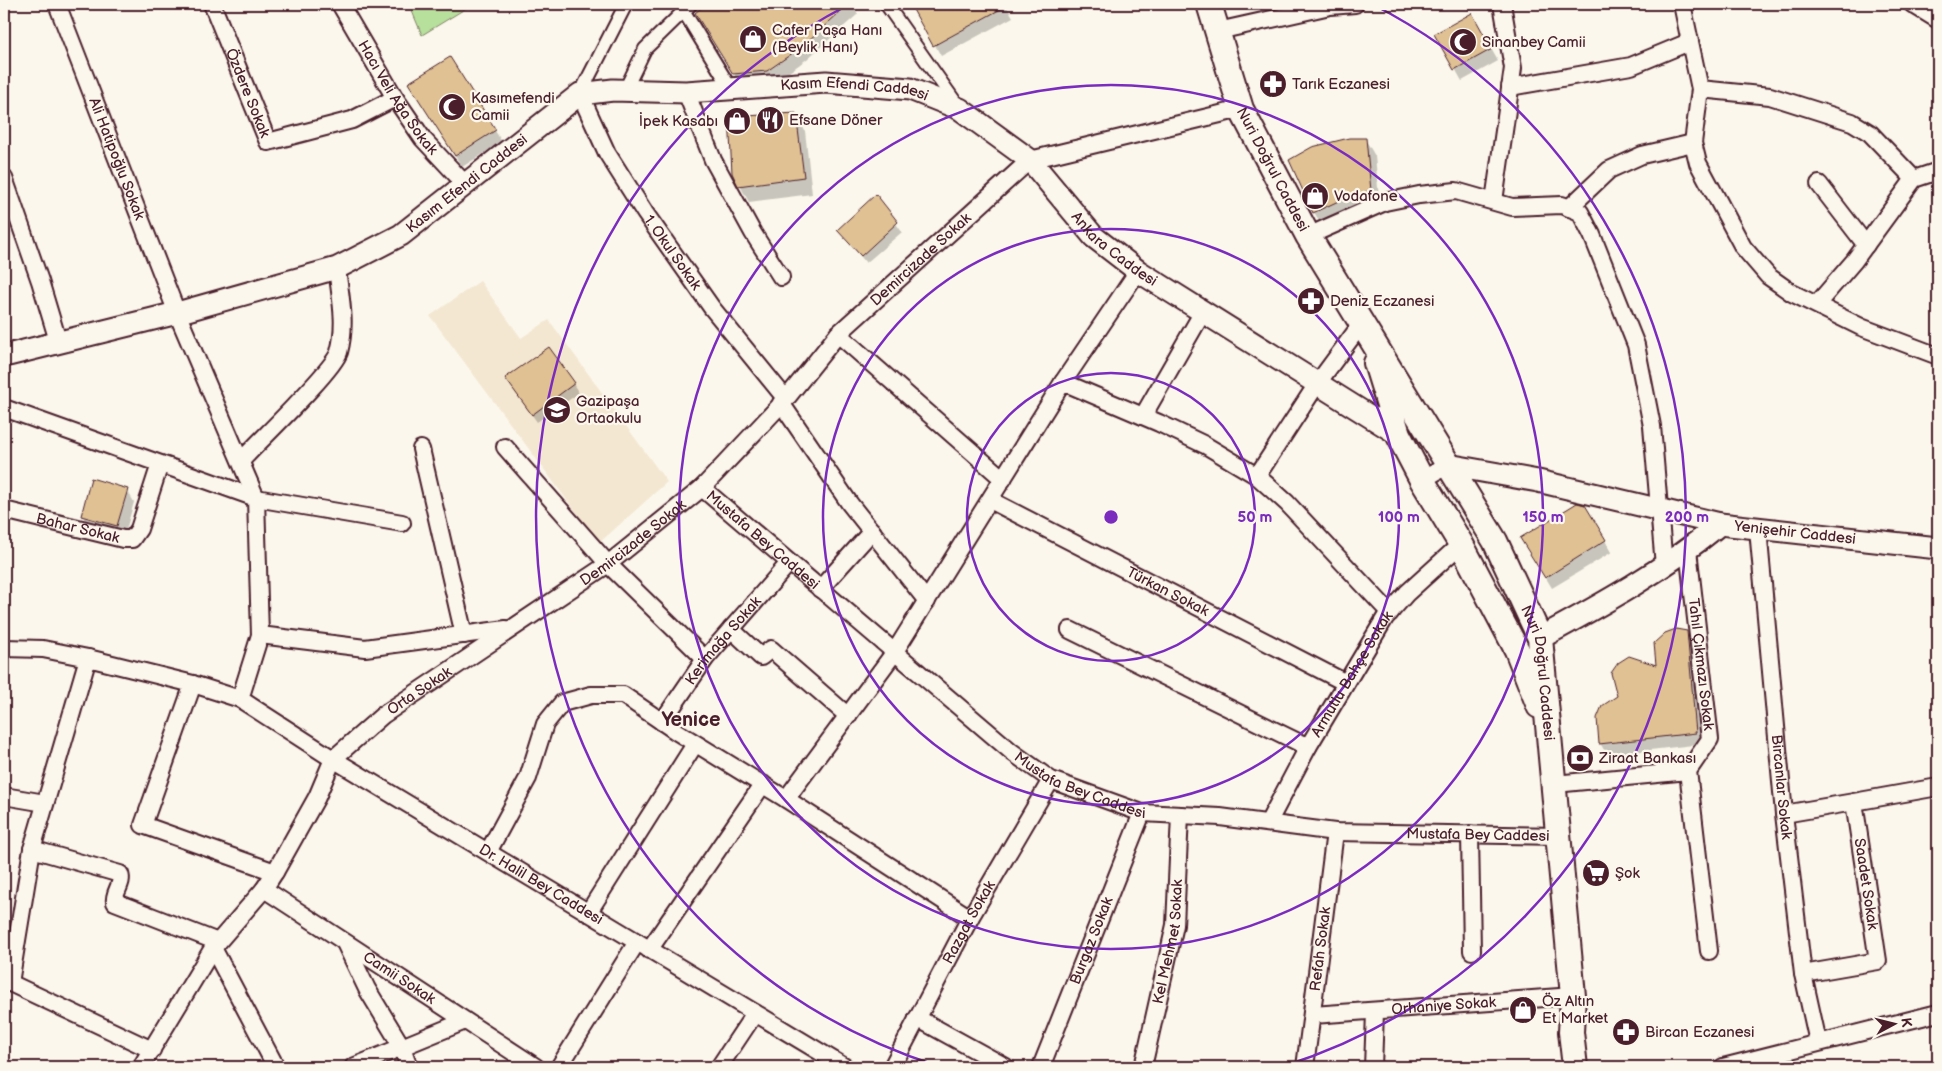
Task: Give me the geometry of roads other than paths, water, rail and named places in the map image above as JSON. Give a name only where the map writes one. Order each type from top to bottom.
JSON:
[{"type":"main road","name":"Nuri Doğrul Caddesi","points":[[1209,4],[1241,109],[1308,236],[1495,541],[1540,638],[1550,734]]},
{"type":"main road","name":"Nuri Doğrul Caddesi","points":[[1362,323],[1398,434],[1422,480],[1461,544],[1517,650],[1550,734]]},
{"type":"main road","points":[[1550,734],[1573,996],[1571,1032],[1574,1067]]},
{"type":"main road","points":[[1573,996],[1583,1029],[1587,1067]]},
{"type":"street","name":"Ali Hatipoğlu Sokak","points":[[57,4],[177,313],[256,498],[260,634],[240,699]]},
{"type":"street","name":"Özdere Sokak","points":[[212,4],[268,142],[352,120],[395,98]]},
{"type":"street","name":"Hacı Veli Ağa Sokak","points":[[340,4],[395,98],[423,138],[466,185]]},
{"type":"street","points":[[580,94],[626,4]]},
{"type":"street","name":"Ankara Caddesi","points":[[886,4],[960,109],[1030,160],[1094,237],[1138,271],[1204,310],[1398,434]]},
{"type":"street","points":[[1218,31],[1330,6],[1355,4]]},
{"type":"street","points":[[1494,201],[1513,68],[1502,4]]},
{"type":"street","points":[[1682,4],[1700,89],[1693,143],[1698,164],[1743,247],[1768,276],[1792,293],[1861,328],[1938,356]]},
{"type":"street","points":[[1912,4],[1938,20]]},
{"type":"street","points":[[624,90],[645,49],[687,7],[731,89]]},
{"type":"street","points":[[1510,86],[1631,66],[1689,42]]},
{"type":"street","name":"Kasım Efendi Caddesi","points":[[4,356],[58,341],[177,313],[337,268],[401,235],[580,94],[624,90],[686,92],[826,82],[910,89],[960,109]]},
{"type":"street","points":[[1700,89],[1770,96],[1852,122],[1870,133],[1914,179]]},
{"type":"street","points":[[686,92],[713,160],[753,233],[781,277]]},
{"type":"street","name":"1. Okul Sokak","points":[[580,94],[607,153],[645,213],[712,308],[783,401],[850,504],[927,601]]},
{"type":"street","points":[[1030,160],[1241,109]]},
{"type":"street","points":[[1569,208],[1609,170],[1642,155],[1693,143]]},
{"type":"street","name":"Demircizade Sokak","points":[[260,634],[366,648],[510,628],[608,564],[702,488],[783,401],[838,334],[1030,160]]},
{"type":"street","points":[[1817,304],[1866,245],[1914,179],[1938,171]]},
{"type":"street","points":[[4,178],[40,281],[58,341]]},
{"type":"street","points":[[1819,184],[1866,245]]},
{"type":"street","points":[[1308,236],[1385,202],[1419,195],[1456,191],[1512,207],[1562,205],[1580,212],[1592,235],[1636,345],[1652,426],[1664,566]]},
{"type":"street","points":[[241,460],[319,379],[338,354],[344,309],[337,268]]},
{"type":"street","points":[[786,799],[894,653],[1063,382],[1138,271]]},
{"type":"street","points":[[1143,416],[1204,310]]},
{"type":"street","points":[[1257,476],[1317,384],[1362,323]]},
{"type":"street","points":[[838,334],[1003,479]]},
{"type":"street","points":[[1063,382],[1143,416],[1205,446],[1257,476],[1288,503],[1390,613]]},
{"type":"street","points":[[4,408],[256,498],[402,523]]},
{"type":"street","points":[[505,447],[608,564],[705,659]]},
{"type":"street","points":[[421,449],[464,635]]},
{"type":"street","name":"Bahar Sokak","points":[[4,510],[122,539],[132,539],[139,529],[160,464]]},
{"type":"street","points":[[1422,480],[1448,465]]},
{"type":"street","name":"Yenişehir Caddesi","points":[[1448,465],[1538,481],[1720,524],[1938,548]]},
{"type":"street","name":"Mustafa Bey Caddesi","points":[[702,488],[1012,752],[1051,780],[1142,813],[1220,817],[1335,832],[1558,836]]},
{"type":"street","name":"Türkan Sokak","points":[[990,500],[1346,683]]},
{"type":"street","points":[[1517,650],[1619,595],[1688,550],[1720,524]]},
{"type":"street","name":"Bircanlar Sokak","points":[[1758,529],[1784,814],[1804,974],[1818,1042]]},
{"type":"street","points":[[820,589],[872,531]]},
{"type":"street","name":"Armutlu Bahçe Sokak","points":[[1268,823],[1308,746],[1390,613],[1406,593],[1461,544]]},
{"type":"street","name":"Tahıl Çıkmazı Sokak","points":[[1688,550],[1710,739],[1688,771]]},
{"type":"street","name":"Kerimağa Sokak","points":[[662,722],[705,659],[789,563]]},
{"type":"street","name":"Orta Sokak","points":[[333,759],[383,715],[510,628]]},
{"type":"street","points":[[731,629],[761,657],[771,649],[848,716]]},
{"type":"street","points":[[1070,630],[1308,746]]},
{"type":"street","name":"Dr. Halil Bey Caddesi","points":[[4,648],[43,649],[88,658],[193,684],[240,699],[333,759],[845,1067]]},
{"type":"street","points":[[88,658],[32,849],[7,983],[152,1050]]},
{"type":"street","points":[[193,684],[144,825],[275,872]]},
{"type":"street","points":[[488,852],[528,778],[545,724],[562,703],[590,696],[623,695],[695,744],[763,784],[970,918]]},
{"type":"street","points":[[588,913],[695,744]]},
{"type":"street","points":[[141,1067],[216,945],[264,889],[275,872],[317,797],[333,759]]},
{"type":"street","points":[[1555,784],[1688,771],[1709,951]]},
{"type":"street","name":"Razgat Sokak","points":[[892,1067],[970,918],[1051,780]]},
{"type":"street","points":[[559,1067],[643,946],[763,784]]},
{"type":"street","points":[[1784,814],[1938,786]]},
{"type":"street","points":[[4,796],[45,803]]},
{"type":"street","name":"Saadet Sokak","points":[[1804,974],[1878,962],[1854,802]]},
{"type":"street","name":"Burgaz Sokak","points":[[1041,1067],[1142,813]]},
{"type":"street","name":"Kel Mehmet Sokak","points":[[1142,1067],[1176,925],[1180,815]]},
{"type":"street","name":"Refah Sokak","points":[[1305,1067],[1335,832]]},
{"type":"street","points":[[1470,834],[1472,951]]},
{"type":"street","points":[[32,849],[120,874],[122,881],[114,897],[115,902],[216,945],[276,1067]]},
{"type":"street","name":"Camii Sokak","points":[[264,889],[536,1067]]},
{"type":"street","points":[[345,943],[367,989],[402,1047],[409,1067]]},
{"type":"street","name":"Orhaniye Sokak","points":[[1313,1015],[1376,1012],[1573,996]]},
{"type":"street","points":[[1373,1067],[1376,1012]]},
{"type":"street","points":[[719,1067],[755,1013]]},
{"type":"street","points":[[1723,1067],[1938,1013]]},
{"type":"street","points":[[918,1018],[1006,1067]]},
{"type":"street","points":[[353,1067],[465,1021]]},
{"type":"place","name":"Cafer Paşa Hanı (Beylik Hanı)","points":[[753,39]]},
{"type":"place","name":"Sinanbey Camii","points":[[1463,42]]},
{"type":"place","name":"Tarık Eczanesi","points":[[1273,84]]},
{"type":"place","name":"Kasımefendi Camii","points":[[452,107]]},
{"type":"place","name":"Efsane Döner","points":[[770,120]]},
{"type":"place","name":"İpek Kasabı","points":[[737,121]]},
{"type":"place","name":"Vodafone","points":[[1315,196]]},
{"type":"place","name":"Deniz Eczanesi","points":[[1311,301]]},
{"type":"place","name":"Gazipaşa Ortaokulu","points":[[557,410]]},
{"type":"place","name":"Ziraat Bankası","points":[[1580,758]]},
{"type":"place","name":"Şok","points":[[1596,873]]},
{"type":"place","name":"Öz Altın Et Market","points":[[1523,1010]]},
{"type":"place","name":"Bircan Eczanesi","points":[[1626,1032]]},
{"type":"district","name":"Yenice","points":[[691,720]]}]
